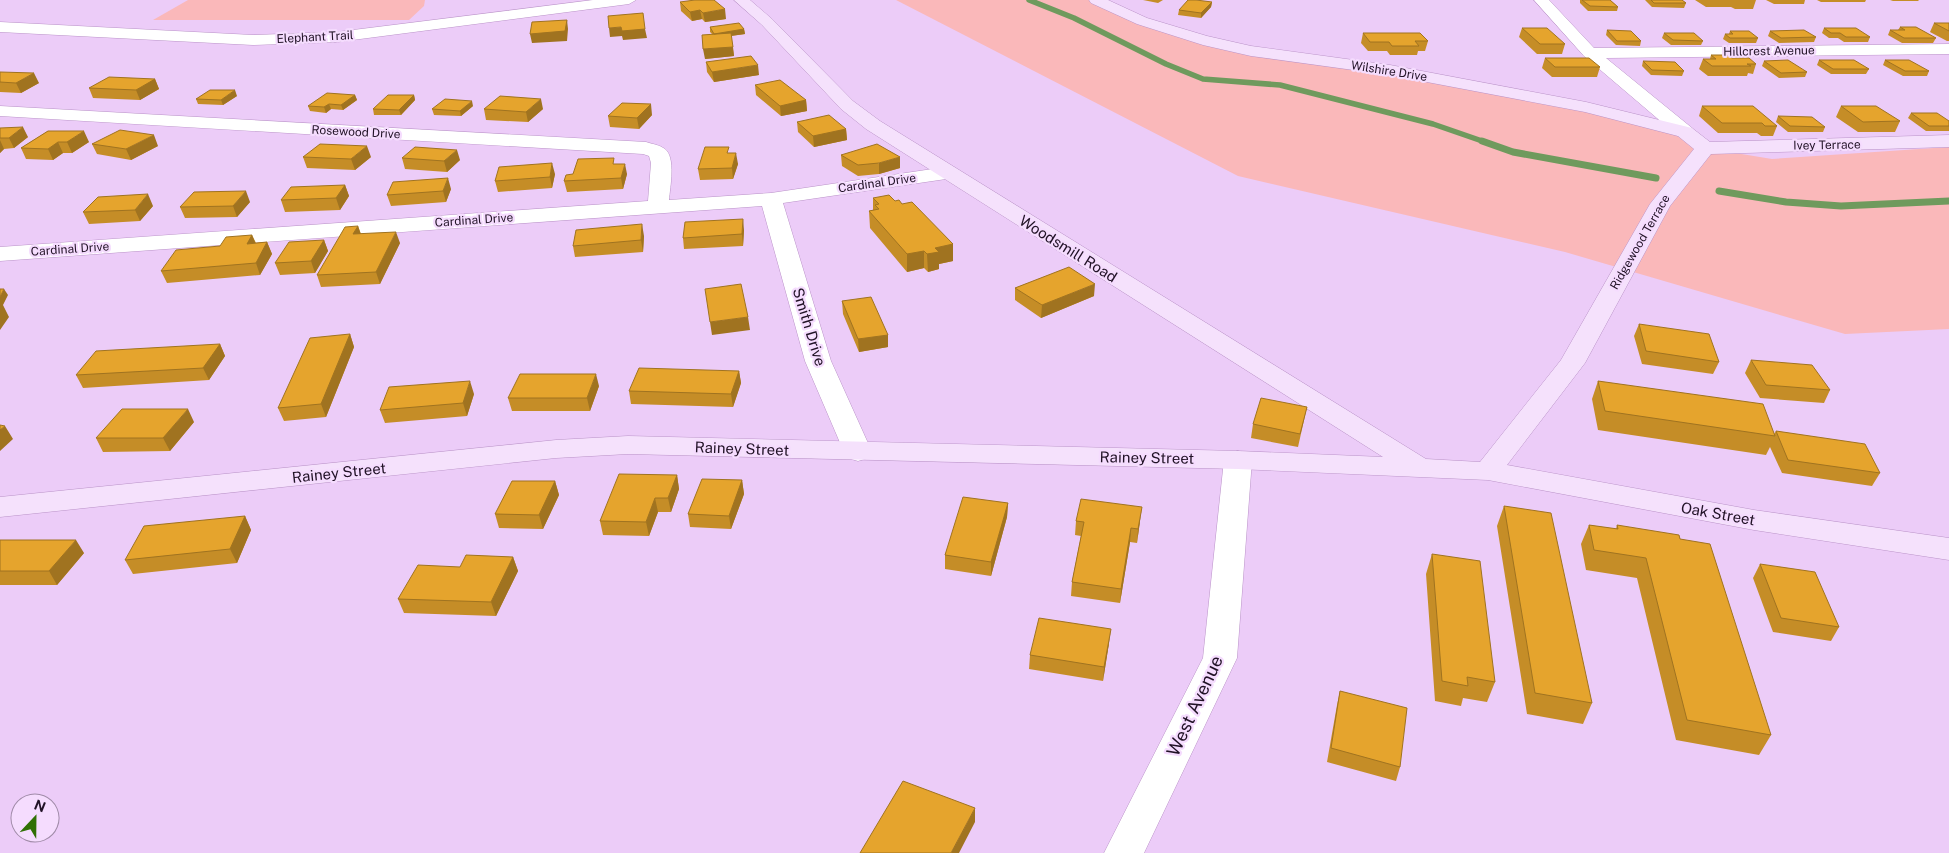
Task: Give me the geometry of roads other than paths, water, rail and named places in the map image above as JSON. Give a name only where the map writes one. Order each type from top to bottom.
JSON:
[{"type":"street","name":"Elephant Trail","points":[[0,27],[253,40],[337,37],[629,0]]},
{"type":"street","name":"Woodsmill Road","points":[[741,0],[767,22],[847,105],[946,173],[1420,467]]},
{"type":"street","name":"Wilshire Drive","points":[[1096,0],[1142,21],[1232,47],[1469,84],[1586,107],[1685,132]]},
{"type":"street","points":[[1541,0],[1590,53],[1705,148]]},
{"type":"street","name":"Hillcrest Avenue","points":[[1590,53],[1949,49]]},
{"type":"street","name":"Rosewood Drive","points":[[0,111],[646,148],[658,153],[661,163],[658,207]]},
{"type":"street","name":"Ivey Terrace","points":[[1705,148],[1949,142]]},
{"type":"street","name":"Ridgewood Terrace","points":[[1488,471],[1572,362],[1660,204],[1705,148]]},
{"type":"street","name":"Cardinal Drive","points":[[0,254],[771,199],[946,173]]},
{"type":"street","name":"Smith Drive","points":[[771,199],[818,361],[858,452]]},
{"type":"street","name":"Rainey Street","points":[[0,508],[556,449],[628,445],[1238,460],[1488,471]]},
{"type":"street","name":"West Avenue","points":[[1124,853],[1220,658],[1238,460]]},
{"type":"street","name":"Oak Street","points":[[1488,471],[1754,520],[1949,549]]},
{"type":"waterway","points":[[1029,0],[1074,18],[1166,64],[1203,79],[1280,85],[1433,124],[1485,142]]},
{"type":"waterway","points":[[1482,141],[1513,152],[1656,178]]},
{"type":"waterway","points":[[1719,191],[1786,202],[1841,206],[1949,201]]}]
